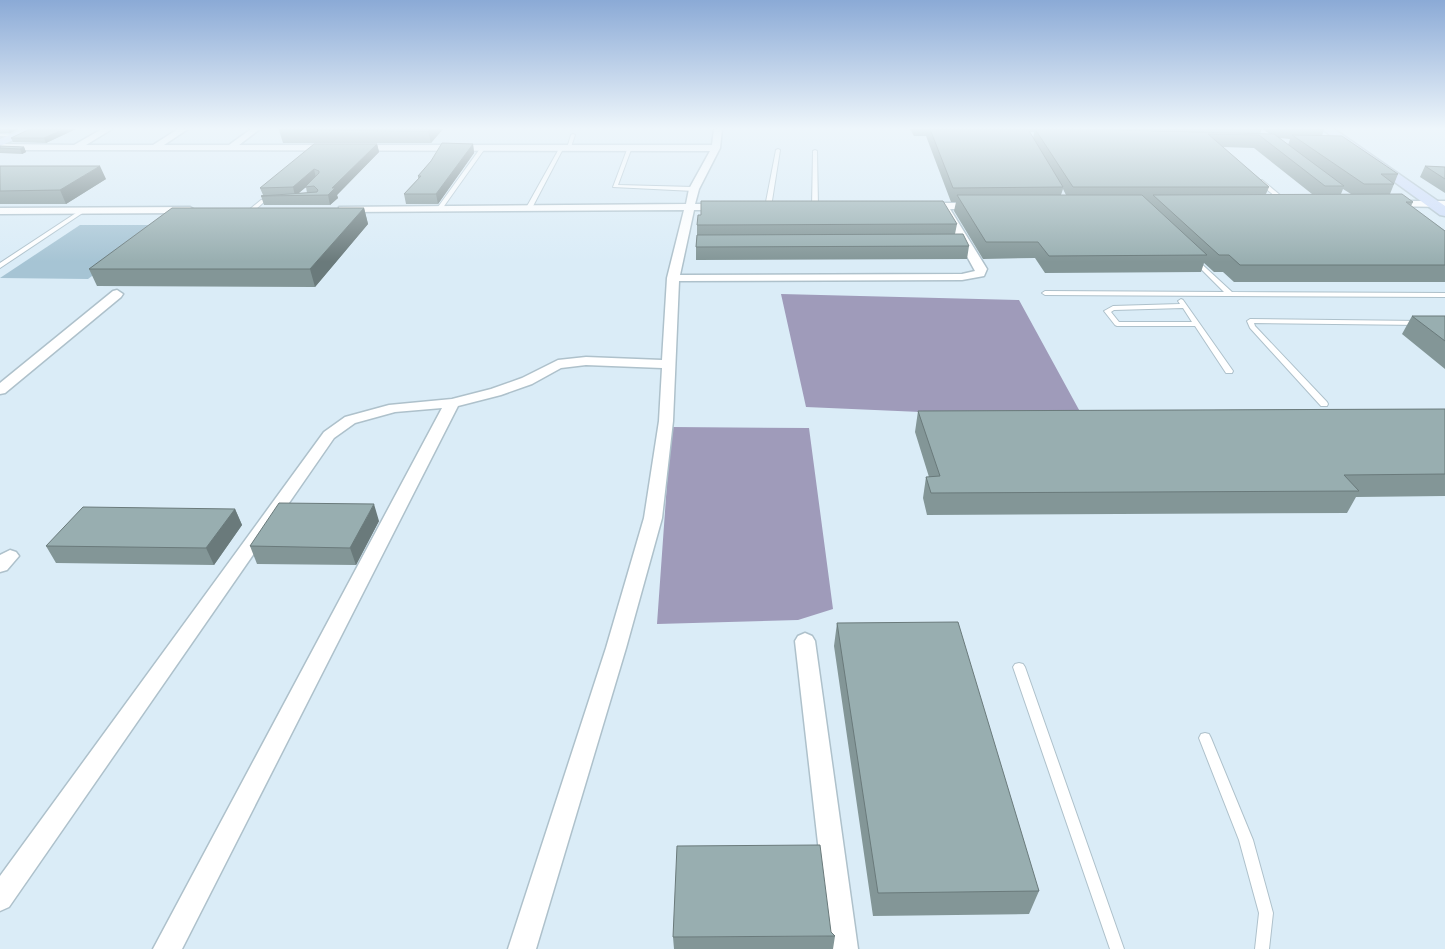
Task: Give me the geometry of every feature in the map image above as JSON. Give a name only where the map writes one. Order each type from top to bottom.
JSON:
[{"type":"main road","points":[[1393,173],[1439,204],[1445,212]]},
{"type":"street","points":[[522,949],[616,648],[653,518],[666,421],[672,278],[687,243],[690,207],[694,189],[702,173]]},
{"type":"street","points":[[1269,205],[1293,204]]},
{"type":"street","points":[[1375,204],[1439,204]]},
{"type":"street","points":[[248,209],[281,205]]},
{"type":"street","points":[[914,206],[991,206]]},
{"type":"street","points":[[672,278],[962,277],[980,274],[981,270],[961,242],[944,206]]},
{"type":"street","points":[[332,209],[739,207]]},
{"type":"street","points":[[0,211],[203,210]]},
{"type":"street","points":[[0,390],[117,294]]},
{"type":"street","points":[[0,898],[329,435],[350,420],[394,408],[452,403],[496,392],[527,381],[558,364],[586,361],[668,364]]},
{"type":"street","points":[[167,949],[452,403]]},
{"type":"street","points":[[805,641],[844,949]]},
{"type":"lane","points":[[440,208],[465,173]]},
{"type":"lane","points":[[530,208],[550,173]]},
{"type":"lane","points":[[620,173],[615,186],[694,189]]},
{"type":"lane","points":[[768,207],[774,173]]},
{"type":"lane","points":[[815,173],[815,207]]},
{"type":"lane","points":[[1254,176],[1293,204]]},
{"type":"lane","points":[[353,218],[362,209]]},
{"type":"lane","points":[[0,266],[84,210]]},
{"type":"lane","points":[[1187,253],[1230,294]]},
{"type":"lane","points":[[1045,293],[1445,295]]},
{"type":"lane","points":[[1175,293],[1229,370]]},
{"type":"lane","points":[[1184,306],[1113,308],[1107,311],[1118,324],[1196,324]]},
{"type":"lane","points":[[1324,404],[1252,327],[1250,321],[1425,323]]},
{"type":"lane","points":[[1019,667],[1117,949]]},
{"type":"lane","points":[[1205,738],[1246,840],[1266,913],[1262,949]]},
{"type":"shaded area","points":[[80,225],[160,225],[88,279],[0,278]]},
{"type":"shaded area","points":[[781,294],[1019,300],[1084,419],[806,407]]},
{"type":"shaded area","points":[[671,427],[809,428],[833,609],[798,620],[657,624]]},
{"type":"building","points":[[0,173],[88,173],[60,190],[0,191]]},
{"type":"building","points":[[278,173],[309,173],[293,187],[260,188]]},
{"type":"building","points":[[319,173],[347,173],[332,188],[335,188],[328,195],[261,196],[317,192],[318,190],[314,186],[305,187]]},
{"type":"building","points":[[420,173],[451,173],[436,194],[404,194],[421,176],[418,176]]},
{"type":"building","points":[[947,173],[1055,173],[1063,187],[953,188]]},
{"type":"building","points":[[1064,173],[1253,173],[1269,187],[1073,187]]},
{"type":"building","points":[[1309,173],[1327,173],[1344,186],[1325,186]]},
{"type":"building","points":[[1348,173],[1398,174],[1381,174],[1394,184],[1364,184]]},
{"type":"building","points":[[1436,173],[1445,173],[1445,179]]},
{"type":"building","points":[[1402,194],[1413,202],[1406,202],[1445,231],[1445,265],[1240,265],[1229,255],[1219,255],[1153,195]]},
{"type":"building","points":[[957,195],[1142,195],[1207,255],[1049,256],[1038,242],[986,242]]},
{"type":"building","points":[[701,201],[943,201],[957,224],[697,225],[698,215],[701,215]]},
{"type":"building","points":[[172,208],[364,208],[310,269],[89,269]]},
{"type":"building","points":[[963,234],[969,246],[696,247],[697,235]]},
{"type":"building","points":[[1412,316],[1445,316],[1445,341]]},
{"type":"building","points":[[1445,409],[1445,474],[1344,475],[1359,491],[931,493],[926,477],[940,476],[918,411]]},
{"type":"building","points":[[279,503],[374,504],[350,548],[250,546]]},
{"type":"building","points":[[83,507],[235,509],[206,548],[46,546]]},
{"type":"building","points":[[958,622],[1039,891],[878,893],[837,623]]},
{"type":"building","points":[[820,845],[831,932],[835,936],[673,937],[677,846]]}]
